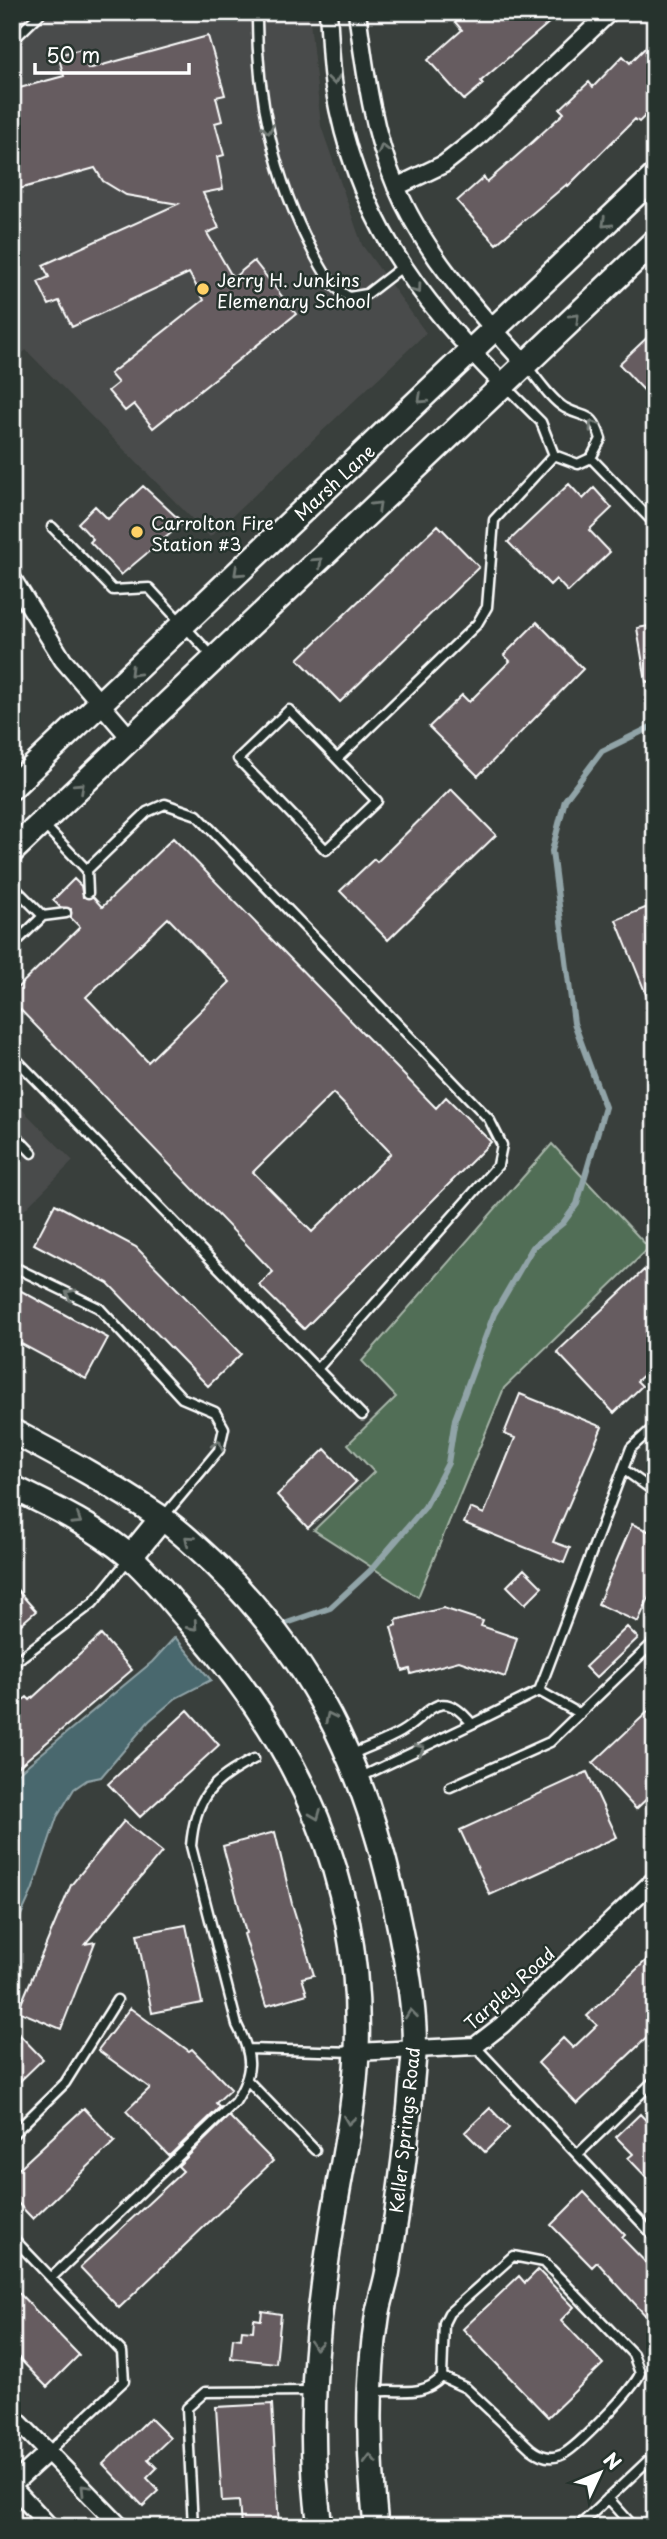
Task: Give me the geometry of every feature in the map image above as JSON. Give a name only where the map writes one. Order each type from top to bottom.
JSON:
[{"type":"main road","name":"Marsh Lane","points":[[12,787],[472,353],[655,176]]},
{"type":"main road","points":[[12,851],[655,241]]},
{"type":"main road","name":"Keller Springs Road","points":[[12,1431],[80,1466],[162,1518],[248,1597],[314,1683],[349,1755],[381,1845],[404,1943],[414,2050],[403,2168],[388,2272],[377,2317],[370,2393],[370,2467],[376,2527]]},
{"type":"main road","points":[[12,1487],[72,1516],[131,1556],[230,1668],[302,1778],[334,1858],[347,1921],[357,2001],[357,2052],[317,2338],[315,2391],[320,2527]]},
{"type":"main road","points":[[131,1556],[162,1518]]},
{"type":"street","points":[[328,12],[333,85],[345,139],[360,187],[402,267],[428,304],[505,386]]},
{"type":"street","points":[[357,12],[365,70],[378,130],[396,187],[428,246],[455,284],[526,365]]},
{"type":"street","points":[[396,187],[444,164],[477,138],[610,12]]},
{"type":"street","points":[[12,578],[63,660],[99,706],[131,739]]},
{"type":"street","name":"Tarpley Road","points":[[357,2052],[475,2046],[502,2025],[655,1879]]},
{"type":"street","points":[[12,2414],[121,2527]]},
{"type":"street","points":[[48,2452],[12,2486],[50,2527]]},
{"type":"lane","points":[[12,41],[43,12]]},
{"type":"lane","points":[[256,13],[268,134],[297,223],[332,288],[349,298],[367,294],[402,267]]},
{"type":"lane","points":[[505,386],[541,422],[554,455],[578,464],[591,458],[601,439],[596,424],[584,413],[565,407],[526,365]]},
{"type":"lane","points":[[337,759],[477,624],[487,607],[494,520],[554,455]]},
{"type":"lane","points":[[591,458],[655,524]]},
{"type":"lane","points":[[52,527],[113,590],[149,588],[215,659]]},
{"type":"lane","points":[[289,710],[337,759],[377,801],[326,850],[238,759],[289,710]]},
{"type":"lane","points":[[87,870],[146,812],[166,804],[197,815],[489,1119],[502,1144],[498,1165],[317,1369]]},
{"type":"lane","points":[[42,823],[87,870],[88,893]]},
{"type":"lane","points":[[12,885],[43,916]]},
{"type":"lane","points":[[12,946],[43,916],[66,913]]},
{"type":"lane","points":[[12,1055],[362,1415]]},
{"type":"lane","points":[[12,1132],[32,1153]]},
{"type":"lane","points":[[12,1266],[99,1308],[182,1398],[215,1412],[224,1428],[219,1450],[162,1518]]},
{"type":"lane","points":[[358,1779],[540,1691],[631,1448],[655,1426]]},
{"type":"lane","points":[[623,1469],[655,1492]]},
{"type":"lane","points":[[12,1664],[93,1603],[131,1556]]},
{"type":"lane","points":[[450,1787],[550,1742],[655,1641]]},
{"type":"lane","points":[[540,1691],[580,1714]]},
{"type":"lane","points":[[349,1755],[401,1732],[430,1707],[444,1704],[462,1711],[472,1724]]},
{"type":"lane","points":[[51,2278],[235,2102],[248,2081],[249,2049],[237,2025],[191,1846],[194,1817],[211,1789],[224,1775],[254,1759]]},
{"type":"lane","points":[[12,2135],[65,2083],[117,2000]]},
{"type":"lane","points":[[475,2046],[655,2237]]},
{"type":"lane","points":[[249,2049],[357,2052]]},
{"type":"lane","points":[[578,2154],[655,2080]]},
{"type":"lane","points":[[248,2081],[315,2150]]},
{"type":"lane","points":[[12,2237],[122,2352],[124,2381],[48,2452]]},
{"type":"lane","points":[[370,2393],[385,2390],[408,2394],[431,2388],[442,2377],[444,2323],[449,2313],[513,2256],[544,2262],[633,2354],[640,2373],[632,2389],[566,2453],[551,2457],[540,2456],[466,2388],[442,2377]]},
{"type":"lane","points":[[193,2527],[187,2408],[205,2392],[315,2391]]},
{"type":"lane","points":[[578,2527],[653,2460]]},
{"type":"lane","points":[[608,2498],[634,2527]]},
{"type":"shaded area","name":"Jerry H. Junkins Elemenary School","points":[[12,12],[309,12],[321,126],[362,245],[426,333],[210,537],[26,350],[12,363]]},
{"type":"shaded area","points":[[12,1099],[73,1161],[12,1222]]},
{"type":"green space","points":[[552,1144],[649,1248],[504,1388],[418,1597],[314,1530],[374,1472],[348,1444],[396,1397],[362,1361]]},
{"type":"water","points":[[175,1637],[211,1680],[176,1698],[149,1721],[101,1777],[87,1780],[74,1789],[57,1817],[32,1891],[12,1935],[12,1778],[152,1662]]},
{"type":"building","points":[[465,12],[542,12],[551,21],[481,81],[483,84],[464,100],[428,60],[462,30],[455,22]]},
{"type":"building","points":[[208,36],[225,95],[216,97],[222,121],[215,123],[224,155],[217,157],[223,189],[203,193],[219,228],[207,233],[233,278],[254,261],[296,314],[153,428],[134,404],[125,411],[108,391],[118,383],[110,374],[204,300],[189,273],[72,327],[59,301],[49,305],[38,282],[49,277],[43,265],[178,204],[126,195],[103,181],[95,168],[19,189],[12,166],[12,90],[64,76],[58,55],[82,49],[88,69]]},
{"type":"building","points":[[655,38],[655,106],[639,122],[635,119],[568,186],[567,184],[496,244],[457,201],[484,177],[487,182],[527,147],[564,113],[560,109],[589,82],[593,87],[623,56],[630,63]]},
{"type":"building","points":[[655,330],[655,402],[619,364]]},
{"type":"building","points":[[569,484],[583,499],[594,488],[612,508],[589,530],[610,552],[568,592],[556,579],[550,585],[508,542]]},
{"type":"building","points":[[143,486],[183,523],[121,575],[90,542],[93,539],[78,523],[95,506],[108,519]]},
{"type":"building","points":[[438,525],[479,567],[340,702],[298,659]]},
{"type":"building","points":[[537,622],[583,669],[478,776],[429,727],[462,695],[469,702],[510,661],[504,655]]},
{"type":"building","points":[[655,625],[655,681],[646,682],[637,628]]},
{"type":"building","points":[[451,789],[496,835],[388,940],[340,891],[374,859],[377,862]]},
{"type":"building","points":[[173,838],[436,1108],[446,1097],[491,1142],[304,1329],[259,1285],[273,1272],[12,1001],[12,993],[80,927],[71,918],[71,909],[60,907],[53,900],[74,879],[81,886],[83,897],[93,897],[102,907]],"holes":[[[168,918],[230,982],[148,1062],[86,997]],[[333,1093],[391,1153],[312,1232],[253,1172]]]},
{"type":"building","points":[[655,904],[655,1014],[654,1014],[616,920]]},
{"type":"building","points":[[55,1204],[136,1247],[241,1354],[208,1386],[108,1283],[34,1244]]},
{"type":"building","points":[[644,1270],[655,1282],[655,1365],[637,1381],[642,1386],[614,1413],[557,1352]]},
{"type":"building","points":[[12,1286],[108,1338],[86,1379],[12,1339]]},
{"type":"building","points":[[520,1394],[602,1427],[553,1542],[570,1548],[564,1563],[464,1523],[470,1508],[484,1514],[515,1438],[504,1434]]},
{"type":"building","points":[[325,1449],[356,1482],[308,1528],[277,1495]]},
{"type":"building","points":[[632,1524],[655,1534],[655,1584],[638,1622],[598,1604]]},
{"type":"building","points":[[524,1569],[542,1587],[525,1604],[507,1586]]},
{"type":"building","points":[[12,1584],[36,1611],[12,1632]]},
{"type":"building","points":[[443,1608],[483,1621],[481,1626],[517,1638],[505,1677],[459,1661],[411,1674],[410,1669],[403,1671],[391,1627],[397,1625],[396,1620]]},
{"type":"building","points":[[627,1627],[638,1638],[596,1678],[585,1667]]},
{"type":"building","points":[[101,1635],[132,1670],[12,1772],[12,1709],[27,1697],[30,1700]]},
{"type":"building","points":[[655,1705],[655,1791],[636,1809],[593,1763]]},
{"type":"building","points":[[188,1710],[219,1745],[140,1817],[108,1784]]},
{"type":"building","points":[[587,1772],[617,1837],[490,1895],[460,1830]]},
{"type":"building","points":[[124,1821],[162,1852],[85,1944],[95,1942],[61,2029],[18,2011],[71,1885]]},
{"type":"building","points":[[275,1832],[292,1904],[314,1975],[302,1978],[307,1994],[266,2006],[244,1934],[246,1933],[223,1846]]},
{"type":"building","points":[[186,1925],[202,2003],[152,2013],[137,1934]]},
{"type":"building","points":[[655,1952],[655,2030],[577,2104],[538,2063],[563,2038],[573,2048],[597,2025],[587,2016]]},
{"type":"building","points":[[130,2008],[189,2051],[192,2049],[231,2089],[216,2103],[220,2107],[169,2156],[126,2111],[150,2088],[98,2050]]},
{"type":"building","points":[[12,2027],[43,2059],[12,2089]]},
{"type":"building","points":[[84,2108],[115,2141],[33,2219],[12,2197],[12,2175]]},
{"type":"building","points":[[490,2108],[509,2128],[485,2152],[465,2132]]},
{"type":"building","points":[[640,2114],[655,2130],[655,2186],[628,2158],[633,2154],[616,2137]]},
{"type":"building","points":[[229,2116],[273,2161],[119,2308],[80,2267],[183,2171],[178,2166]]},
{"type":"building","points":[[584,2192],[625,2235],[622,2238],[655,2272],[655,2326],[597,2262],[592,2267],[551,2225]]},
{"type":"building","points":[[538,2270],[574,2307],[561,2320],[603,2364],[548,2417],[463,2329],[519,2276],[525,2283]]},
{"type":"building","points":[[12,2286],[79,2355],[47,2387],[12,2351]]},
{"type":"building","points":[[262,2311],[281,2314],[276,2363],[231,2358],[233,2338],[241,2339],[242,2330],[253,2331],[254,2319],[261,2320]]},
{"type":"building","points":[[272,2404],[279,2527],[241,2527],[239,2501],[222,2502],[216,2407]]},
{"type":"building","points":[[150,2418],[170,2438],[148,2459],[157,2468],[147,2478],[159,2491],[143,2506],[103,2464]]},
{"type":"waterway","points":[[284,1624],[330,1608],[371,1570],[425,1507],[448,1463],[455,1419],[494,1314],[533,1247],[563,1223],[577,1204],[605,1107],[574,1023],[552,851],[565,800],[602,751],[655,725]]},
{"type":"place","name":"Jerry H. Junkins Elemenary School","points":[[203,289]]},
{"type":"place","name":"Carrolton Fire Station #3","points":[[137,532]]}]
